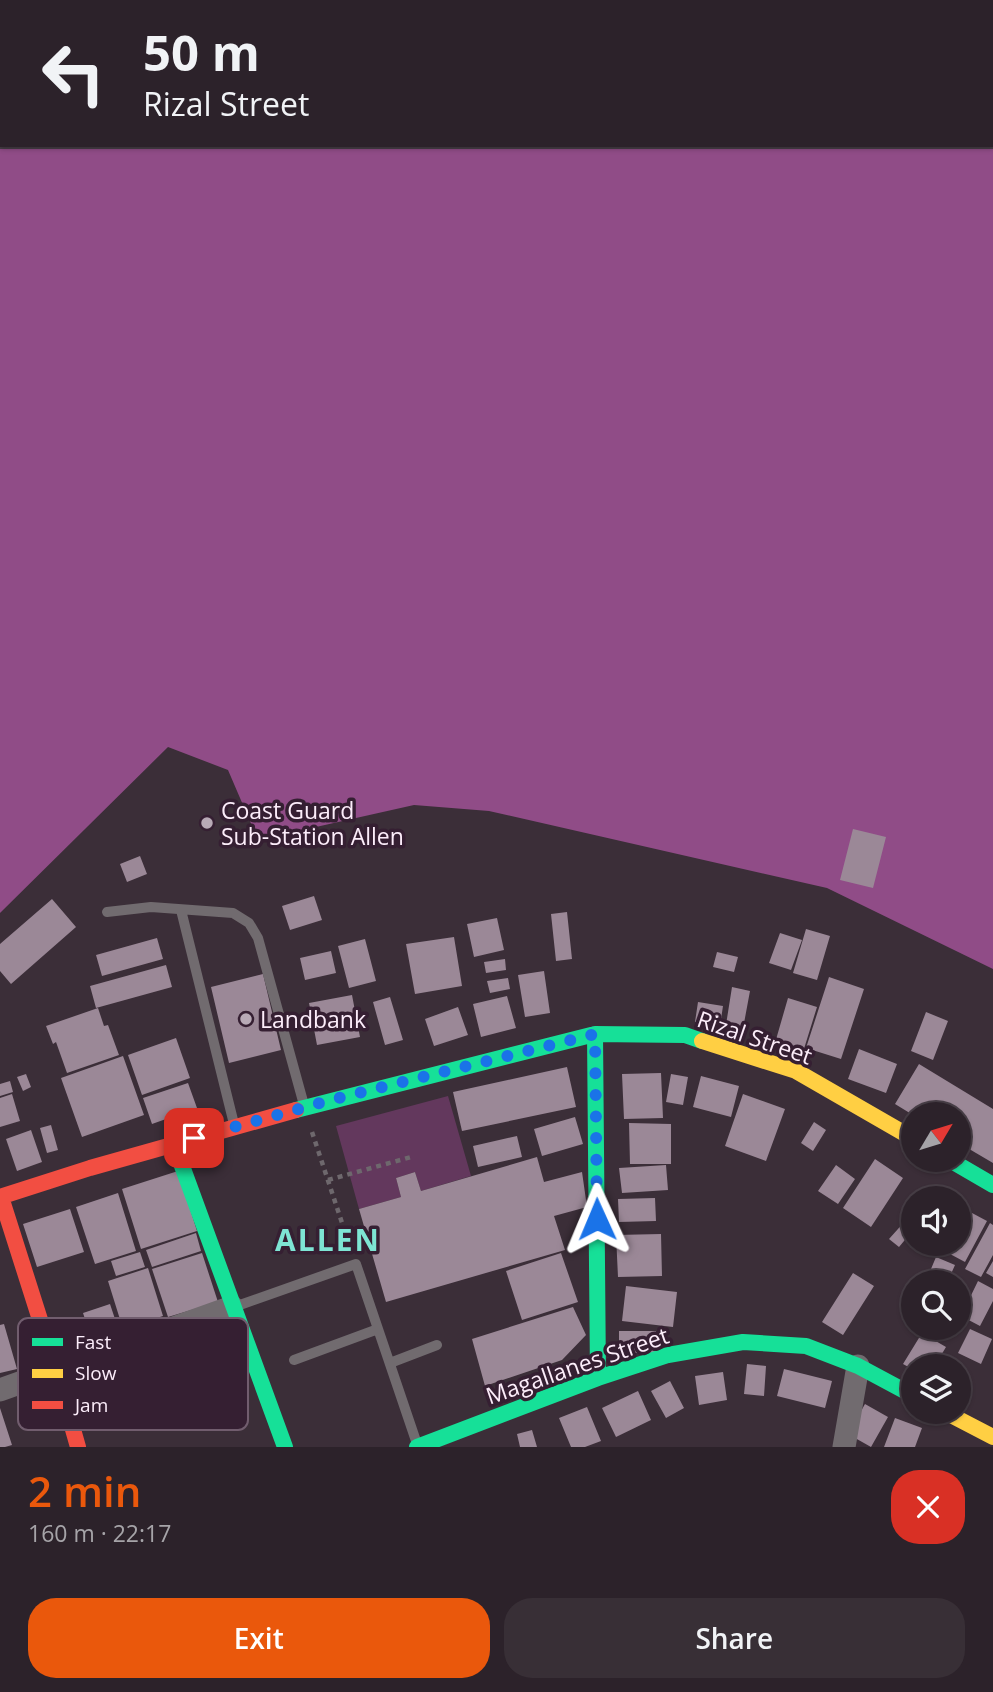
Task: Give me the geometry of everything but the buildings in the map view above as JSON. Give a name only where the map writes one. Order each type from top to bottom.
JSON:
[{"type":"main road","name":"Rizal Street","points":[[0,1196],[304,1107],[595,1034],[685,1035],[796,1071],[901,1132]]},
{"type":"main road","points":[[595,1034],[598,1377]]},
{"type":"main road","points":[[174,1144],[236,1318]]},
{"type":"main road","points":[[971,1172],[993,1185]]},
{"type":"main road","points":[[0,1196],[39,1318]]},
{"type":"main road","name":"Magallanes Street","points":[[418,1447],[598,1377],[668,1355],[743,1342],[806,1346],[858,1366],[901,1389]]},
{"type":"main road","points":[[248,1349],[285,1447]]},
{"type":"main road","points":[[968,1424],[993,1437]]},
{"type":"main road","points":[[73,1430],[78,1447]]},
{"type":"street","points":[[201,1318],[232,1307]]},
{"type":"street","points":[[844,1447],[858,1366]]},
{"type":"street","points":[[0,1390],[18,1384]]},
{"type":"lane","points":[[107,912],[151,907],[233,913],[249,923],[258,938],[304,1107]]},
{"type":"lane","points":[[181,910],[235,1126]]},
{"type":"lane","points":[[232,1307],[356,1264],[418,1447]]},
{"type":"lane","points":[[294,1360],[378,1329]]},
{"type":"lane","points":[[390,1363],[437,1345]]},
{"type":"path","points":[[304,1107],[356,1264]]},
{"type":"path","points":[[328,1180],[411,1157]]},
{"type":"shaded area","points":[[0,147],[993,147],[993,969],[827,888],[489,811],[414,805],[258,840],[228,770],[168,747],[0,913]]},
{"type":"shaded area","points":[[448,1096],[471,1176],[421,1191],[415,1172],[396,1178],[401,1197],[359,1209],[336,1126]]},
{"type":"traffic: fast","points":[[595,1034],[598,1378]]},
{"type":"traffic: fast","points":[[296,1110],[595,1034],[685,1035],[702,1041]]},
{"type":"traffic: fast","points":[[174,1144],[238,1318]]},
{"type":"traffic: fast","points":[[971,1172],[993,1185]]},
{"type":"traffic: fast","points":[[417,1447],[598,1378],[668,1355],[743,1342],[806,1346],[858,1366],[901,1389]]},
{"type":"traffic: fast","points":[[248,1346],[285,1447]]},
{"type":"traffic: slow","points":[[702,1041],[796,1071],[901,1132]]},
{"type":"traffic: slow","points":[[968,1424],[993,1437]]},
{"type":"traffic: jam","points":[[0,1197],[90,1168],[296,1110]]},
{"type":"traffic: jam","points":[[1,1197],[39,1318]]},
{"type":"traffic: jam","points":[[73,1430],[78,1447]]},
{"type":"place","name":"Coast Guard Sub-Station Allen","points":[[207,823]]},
{"type":"place","name":"Landbank","points":[[246,1019]]},
{"type":"district","name":"ALLEN","points":[[328,1239]]},
{"type":"route","points":[[194,1138],[331,1100],[595,1034],[597,1219]]}]
